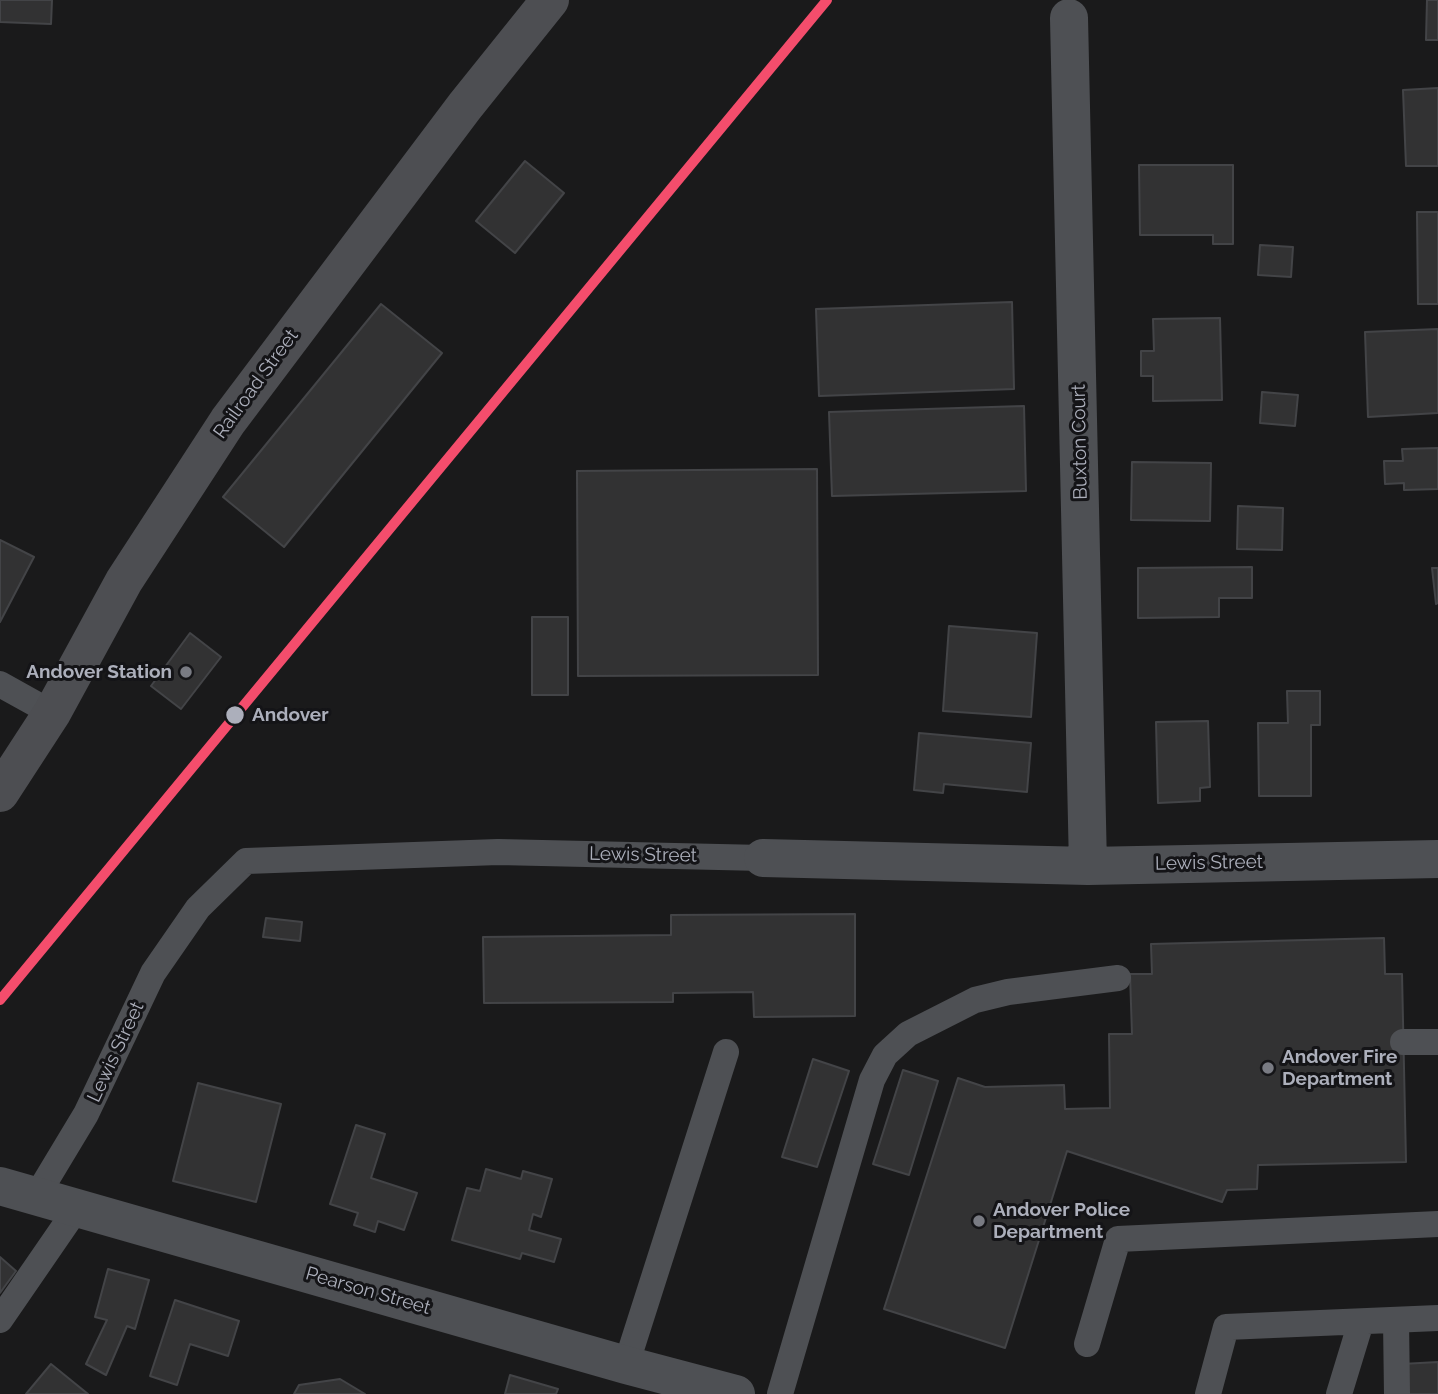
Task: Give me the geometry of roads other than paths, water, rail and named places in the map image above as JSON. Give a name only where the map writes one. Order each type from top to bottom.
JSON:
[{"type":"main road","name":"Railroad Street","points":[[0,793],[52,713],[124,581],[228,421],[465,106],[550,0]]},
{"type":"street","name":"Buxton Court","points":[[1069,18],[1088,866]]},
{"type":"street","name":"Lewis Street","points":[[763,858],[1088,866],[1438,859]]},
{"type":"street","name":"Pearson Street","points":[[0,1186],[736,1394]]},
{"type":"lane","points":[[0,684],[52,713]]},
{"type":"lane","name":"Lewis Street","points":[[36,1197],[86,1114],[153,972],[198,908],[246,861],[498,852],[763,858]]},
{"type":"lane","points":[[780,1394],[872,1080],[885,1055],[908,1034],[975,1000],[1008,992],[1118,978]]},
{"type":"lane","points":[[1403,1042],[1438,1041]]},
{"type":"lane","points":[[626,1365],[726,1052]]},
{"type":"lane","points":[[0,1320],[77,1208]]},
{"type":"lane","points":[[1087,1344],[1118,1239],[1438,1224]]},
{"type":"lane","points":[[1208,1394],[1226,1327],[1438,1318]]},
{"type":"lane","points":[[1396,1320],[1397,1394]]},
{"type":"lane","points":[[1339,1394],[1361,1322]]},
{"type":"place","name":"Andover Station","points":[[186,672]]},
{"type":"place","name":"Andover","points":[[235,715]]},
{"type":"place","name":"Andover Fire Department","points":[[1268,1068]]},
{"type":"place","name":"Andover Police Department","points":[[979,1221]]}]
